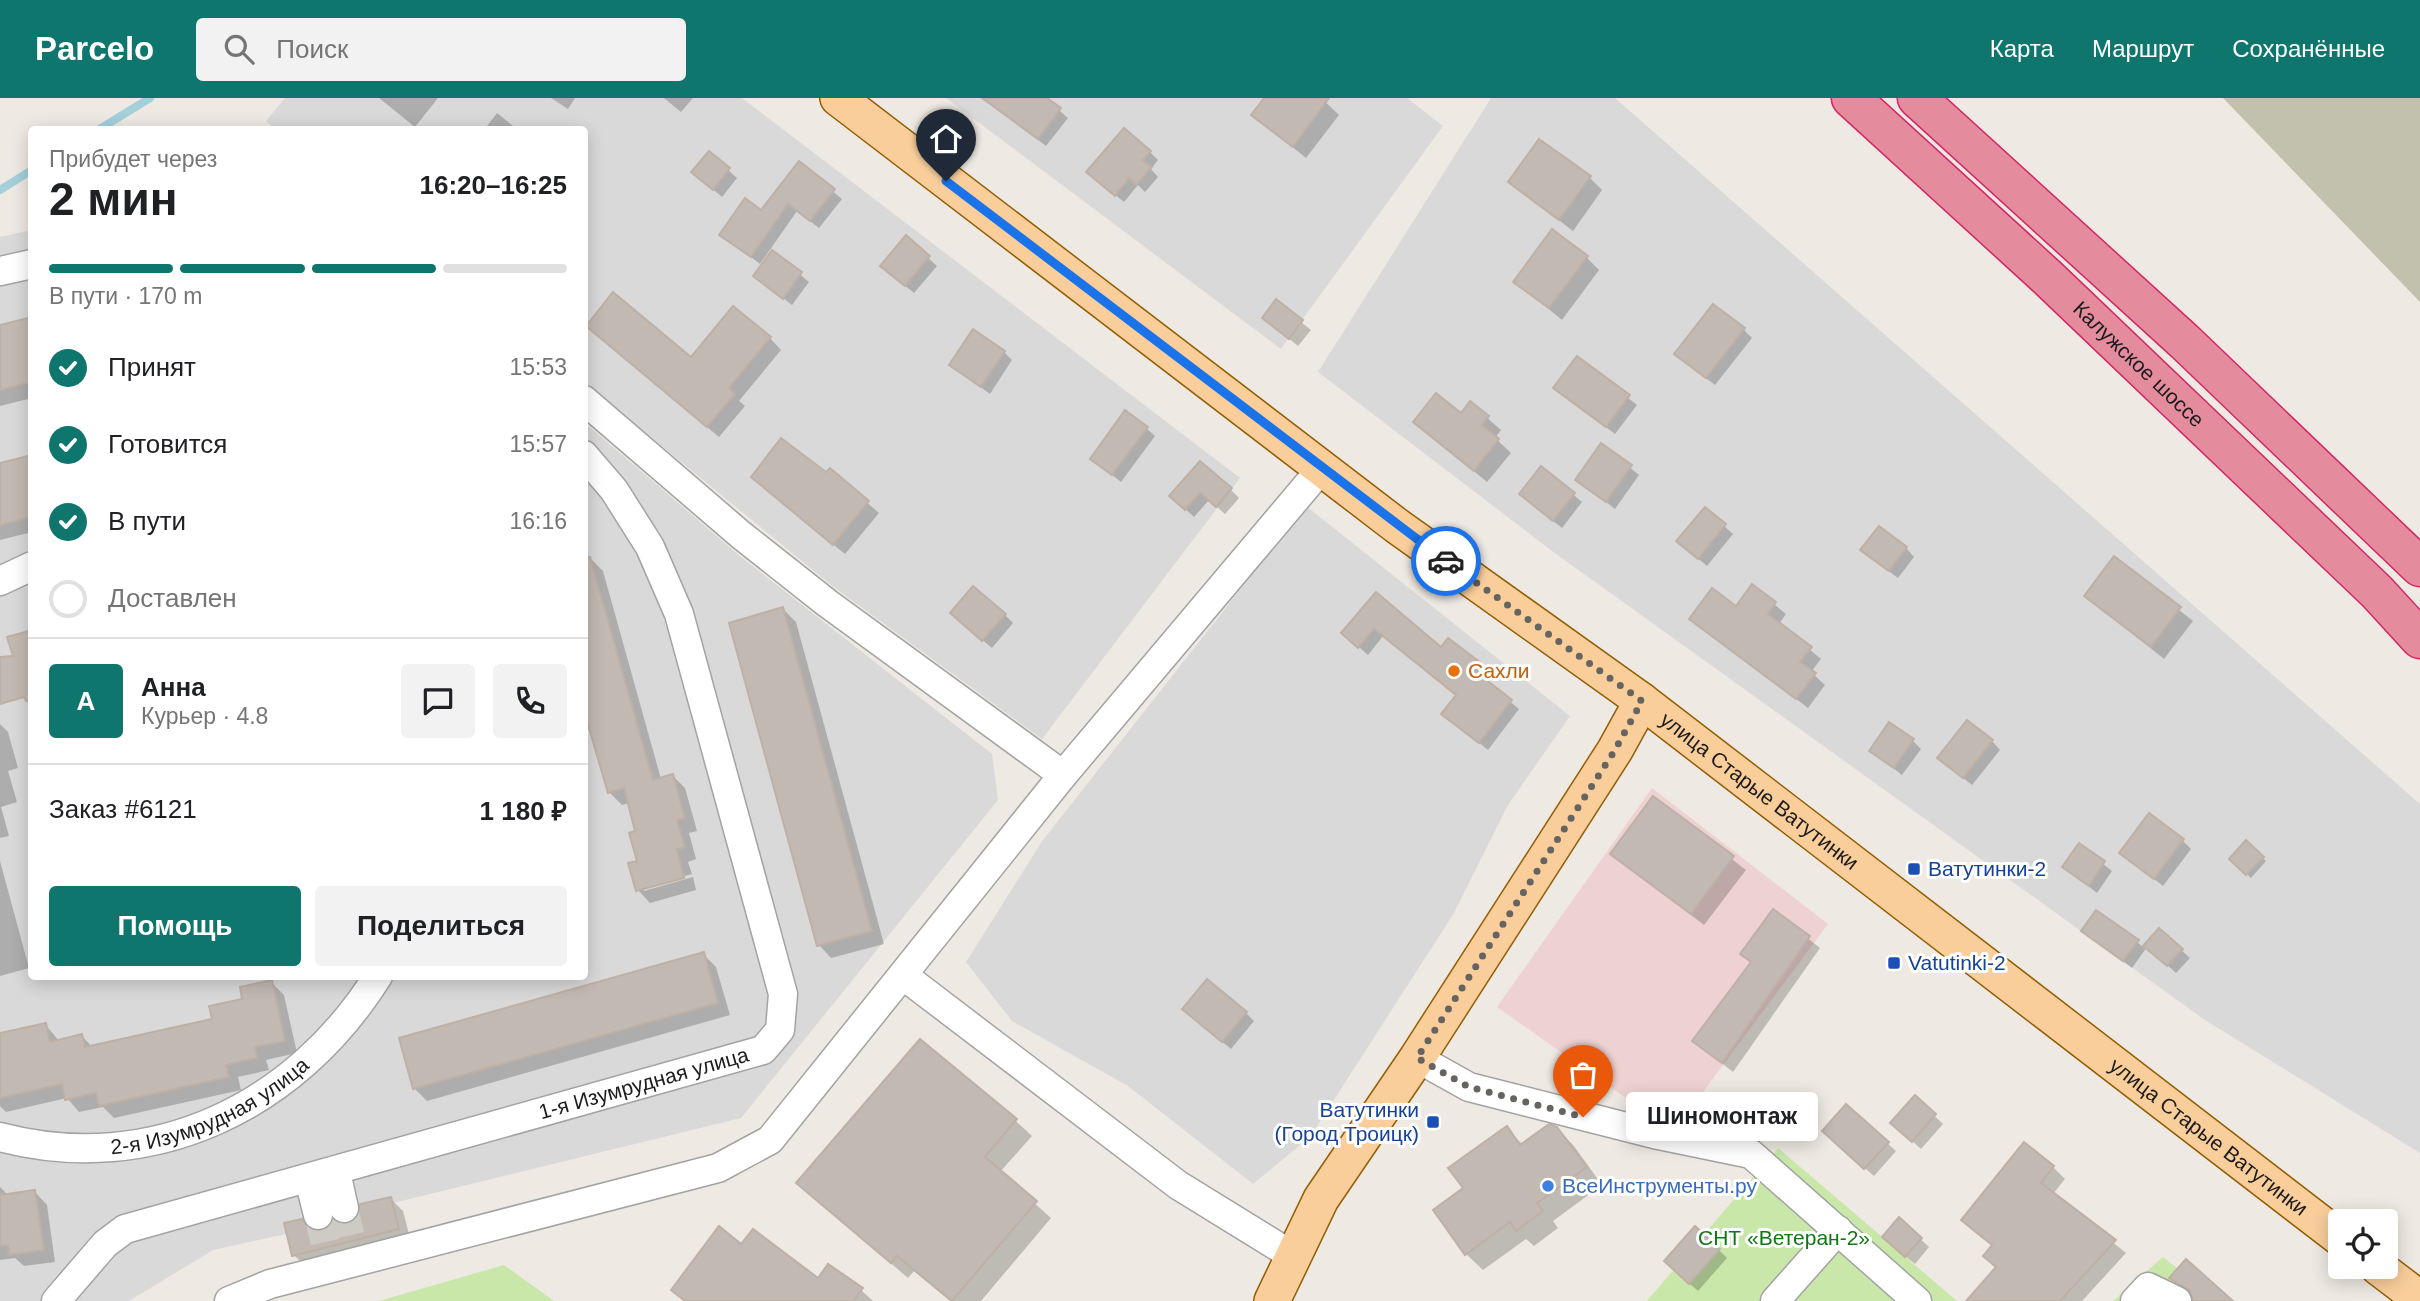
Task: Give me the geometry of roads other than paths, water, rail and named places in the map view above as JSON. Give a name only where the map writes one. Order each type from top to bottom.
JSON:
[{"type":"highway","name":"Калужское шоссе","points":[[1851,98],[2047,277],[2377,592],[2420,639]]},
{"type":"highway","points":[[1917,98],[2185,342],[2420,568]]},
{"type":"main road","name":"улица Старые Ватутинки","points":[[838,98],[1321,469],[1642,701],[2328,1229]]},
{"type":"main road","points":[[1272,1301],[1321,1199],[1417,1058],[1615,750],[1642,701]]},
{"type":"main road","points":[[2394,1279],[2420,1299]]},
{"type":"street","points":[[0,271],[28,265]]},
{"type":"street","points":[[588,403],[762,552],[1063,775]]},
{"type":"street","name":"1-я Изумрудная улица","points":[[55,1301],[105,1244],[125,1229],[763,1050],[780,1030],[783,994],[679,614],[650,547],[614,490],[588,460]]},
{"type":"street","points":[[229,1301],[342,1255],[718,1168],[770,1140],[1063,775],[1321,469]]},
{"type":"street","points":[[0,582],[28,568]]},
{"type":"street","points":[[904,976],[1178,1185],[1293,1256]]},
{"type":"street","name":"2-я Изумрудная улица","points":[[0,1137],[35,1146],[120,1148],[169,1138],[220,1118],[267,1093],[323,1049],[359,1007],[376,980]]},
{"type":"street","points":[[1417,1058],[1469,1087],[1654,1134],[1752,1154],[1917,1301]]},
{"type":"street","points":[[322,1175],[331,1211]]},
{"type":"street","points":[[1775,1301],[1838,1230]]},
{"type":"street","points":[[2141,1294],[2177,1301]]},
{"type":"waterway","points":[[104,126],[150,98]]},
{"type":"waterway","points":[[0,190],[28,172]]},
{"type":"tunnel","points":[[344,1208],[352,1241]]},
{"type":"tunnel","points":[[318,1215],[326,1248]]},
{"type":"place","name":"Сахли","points":[[1454,671]]},
{"type":"place","name":"Ватутинки-2","points":[[1914,869]]},
{"type":"place","name":"Vatutinki-2","points":[[1894,963]]},
{"type":"place","name":"Шиномонтаж","points":[[1583,1117]]},
{"type":"place","name":"Ватутинки (Город Троицк)","points":[[1433,1122]]},
{"type":"place","name":"ВсеИнструменты.ру","points":[[1548,1186]]},
{"type":"park label","name":"СНТ «Ветеран-2»","points":[[1784,1238]]}]
